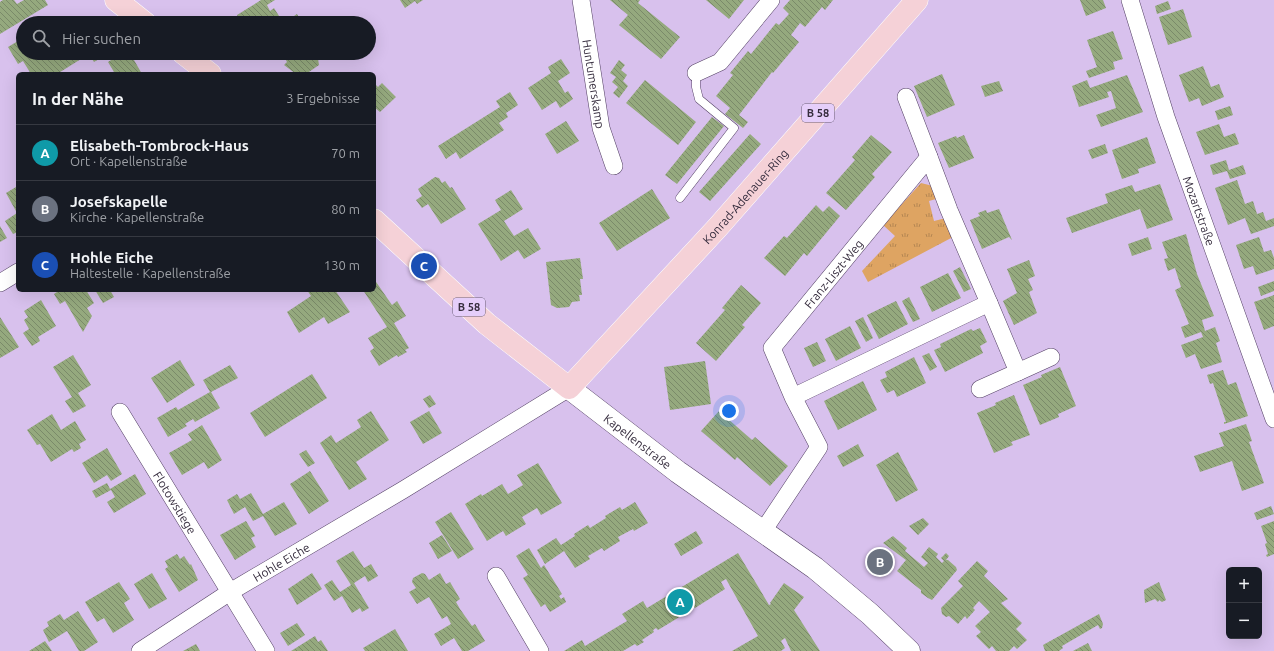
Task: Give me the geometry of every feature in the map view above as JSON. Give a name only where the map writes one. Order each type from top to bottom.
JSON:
[{"type":"main road","points":[[116,0],[136,16]]},
{"type":"main road","name":"Konrad-Adenauer-Ring","points":[[569,388],[718,227],[917,0]]},
{"type":"main road","points":[[193,60],[208,72]]},
{"type":"main road","name":"Kapellenstraße","points":[[376,222],[487,324],[678,472],[815,568],[870,614],[910,651]]},
{"type":"street","name":"Huntumerskamp","points":[[581,0],[601,128],[614,166]]},
{"type":"street","points":[[696,73],[720,62],[771,0]]},
{"type":"street","name":"Mozartstraße","points":[[1130,0],[1166,117],[1274,420]]},
{"type":"street","points":[[906,97],[949,210],[1018,372]]},
{"type":"street","name":"Franz-Liszt-Weg","points":[[763,531],[819,447],[793,397],[772,348],[929,157]]},
{"type":"street","points":[[0,283],[16,273]]},
{"type":"street","points":[[793,397],[989,303]]},
{"type":"street","points":[[980,389],[1051,357]]},
{"type":"street","name":"Hohle Eiche","points":[[144,650],[230,592],[403,490],[569,388]]},
{"type":"street","name":"Flotowstiege","points":[[120,412],[266,651]]},
{"type":"street","points":[[496,576],[540,651]]},
{"type":"lane","points":[[680,198],[734,128],[699,99],[696,87],[696,73]]},
{"type":"green space","points":[[921,183],[933,186],[936,199],[929,201],[934,221],[946,218],[953,237],[868,282],[862,271],[895,236],[883,225]]},
{"type":"building","points":[[3,0],[14,0],[17,4],[24,0],[45,0],[48,5],[30,16],[16,16],[16,24],[0,34],[0,2]]},
{"type":"building","points":[[261,0],[275,0],[267,5],[270,11],[274,8],[279,16],[238,16]]},
{"type":"building","points":[[400,0],[423,0],[417,4],[415,1],[405,8]]},
{"type":"building","points":[[610,0],[640,0],[638,3],[680,37],[661,59],[619,25],[628,15]]},
{"type":"building","points":[[706,0],[744,0],[729,19]]},
{"type":"building","points":[[790,0],[833,0],[825,10],[822,7],[805,27],[800,23],[791,35],[799,42],[773,73],[772,72],[739,115],[748,122],[743,128],[725,114],[730,108],[716,96],[733,75],[730,73],[748,51],[751,54],[776,23],[779,25],[789,14],[783,8]]},
{"type":"building","points":[[1080,0],[1103,0],[1106,8],[1086,16]]},
{"type":"building","points":[[1168,1],[1171,9],[1157,14],[1155,6]]},
{"type":"building","points":[[1183,9],[1192,37],[1168,45],[1159,17]]},
{"type":"building","points":[[1113,31],[1123,59],[1113,62],[1115,69],[1089,78],[1086,71],[1097,67],[1087,40]]},
{"type":"building","points":[[16,42],[16,60],[79,60],[60,72],[30,72],[23,61],[18,64],[8,47]]},
{"type":"building","points":[[561,59],[570,73],[558,81],[565,93],[568,91],[573,99],[560,108],[556,101],[542,110],[528,88],[551,73],[548,67]]},
{"type":"building","points":[[111,60],[134,60],[141,72],[114,72],[108,62]]},
{"type":"building","points":[[286,60],[318,60],[319,65],[309,72],[293,72],[284,65],[287,62]]},
{"type":"building","points":[[619,60],[625,65],[621,70],[627,75],[623,81],[628,86],[619,98],[613,93],[618,87],[612,82],[616,77],[610,73]]},
{"type":"building","points":[[1203,66],[1211,87],[1219,84],[1224,97],[1202,106],[1199,98],[1189,102],[1179,75]]},
{"type":"building","points":[[942,74],[955,105],[927,117],[914,86]]},
{"type":"building","points":[[1127,75],[1143,112],[1101,127],[1096,115],[1116,108],[1111,91],[1107,92],[1109,97],[1079,107],[1072,86],[1087,80],[1090,88]]},
{"type":"building","points":[[645,80],[696,122],[678,145],[626,103]]},
{"type":"building","points":[[999,81],[1003,91],[985,97],[981,86]]},
{"type":"building","points":[[382,83],[396,97],[380,112],[376,109],[376,85],[378,87]]},
{"type":"building","points":[[510,92],[518,105],[506,113],[508,117],[499,123],[504,130],[460,159],[456,152],[446,159],[438,146],[500,107],[496,101]]},
{"type":"building","points":[[1230,106],[1233,115],[1218,120],[1215,111]]},
{"type":"building","points":[[712,117],[724,126],[677,184],[665,175]]},
{"type":"building","points":[[566,121],[579,141],[557,154],[545,134]]},
{"type":"building","points":[[1219,124],[1224,137],[1235,133],[1239,144],[1205,155],[1196,132]]},
{"type":"building","points":[[750,134],[761,144],[710,201],[699,192]]},
{"type":"building","points":[[871,135],[892,152],[872,174],[875,177],[846,210],[826,193],[855,160],[852,157]]},
{"type":"building","points":[[964,135],[974,158],[949,168],[938,143],[956,136],[957,138]]},
{"type":"building","points":[[1147,137],[1156,163],[1138,169],[1139,173],[1122,179],[1112,150]]},
{"type":"building","points":[[1105,144],[1108,153],[1092,159],[1088,150]]},
{"type":"building","points":[[1226,160],[1229,170],[1243,165],[1246,174],[1230,179],[1227,171],[1213,175],[1210,165]]},
{"type":"building","points":[[435,177],[439,178],[442,183],[445,181],[450,188],[452,187],[466,209],[441,224],[428,204],[422,208],[416,200],[422,196],[418,189]]},
{"type":"building","points":[[1237,180],[1245,204],[1253,201],[1257,214],[1263,212],[1266,221],[1274,218],[1274,226],[1251,234],[1245,218],[1228,225],[1215,188]]},
{"type":"building","points":[[1160,184],[1173,220],[1147,229],[1140,209],[1072,233],[1066,218],[1108,203],[1105,194],[1132,185],[1135,192]]},
{"type":"building","points":[[16,187],[16,211],[6,193]]},
{"type":"building","points":[[652,189],[670,218],[617,251],[599,223]]},
{"type":"building","points":[[511,190],[523,209],[504,221],[514,236],[528,228],[541,249],[524,259],[518,250],[501,261],[478,224],[501,210],[495,200]]},
{"type":"building","points":[[816,205],[823,212],[829,206],[840,216],[807,256],[804,253],[785,276],[764,258],[784,236],[787,238]]},
{"type":"building","points":[[999,209],[1012,240],[1009,237],[982,249],[970,220],[980,216],[978,213],[986,210],[987,213]]},
{"type":"building","points":[[16,214],[16,233],[13,234],[5,221]]},
{"type":"building","points":[[0,226],[7,238],[0,242]]},
{"type":"building","points":[[1186,234],[1197,274],[1214,316],[1202,320],[1205,331],[1215,327],[1220,341],[1216,343],[1222,362],[1201,369],[1195,354],[1186,358],[1181,345],[1203,337],[1201,332],[1185,338],[1181,327],[1189,324],[1175,290],[1181,287],[1175,268],[1168,271],[1164,259],[1168,258],[1162,242]]},
{"type":"building","points":[[1148,237],[1152,249],[1132,256],[1128,244]]},
{"type":"building","points":[[1259,237],[1264,252],[1271,250],[1274,258],[1274,269],[1256,275],[1253,266],[1244,269],[1236,245]]},
{"type":"building","points":[[580,258],[583,279],[580,279],[582,295],[579,295],[580,301],[572,302],[569,307],[557,308],[551,305],[546,262]]},
{"type":"building","points":[[1029,260],[1035,276],[1028,279],[1033,290],[1029,292],[1037,313],[1014,325],[1003,301],[1017,293],[1007,269]]},
{"type":"building","points":[[960,267],[971,289],[964,292],[953,271]]},
{"type":"building","points":[[948,273],[961,298],[932,312],[920,287]]},
{"type":"building","points":[[1274,281],[1274,291],[1261,296],[1258,287]]},
{"type":"building","points":[[376,282],[392,305],[397,301],[406,316],[394,323],[409,348],[405,350],[407,352],[398,357],[397,355],[379,366],[370,351],[374,348],[368,338],[387,327],[364,292],[376,292]]},
{"type":"building","points":[[741,285],[761,303],[742,325],[745,327],[716,361],[696,343],[725,310],[722,308]]},
{"type":"building","points":[[57,292],[87,292],[94,303],[87,308],[92,316],[83,332],[65,301],[60,304],[54,294]]},
{"type":"building","points":[[96,292],[111,292],[114,297],[103,303]]},
{"type":"building","points":[[308,292],[336,292],[350,312],[328,324],[324,317],[299,333],[287,312],[311,296]]},
{"type":"building","points":[[1274,295],[1274,326],[1264,330],[1254,302]]},
{"type":"building","points":[[909,297],[920,319],[913,322],[902,301]]},
{"type":"building","points":[[41,300],[56,326],[38,337],[40,341],[32,346],[23,333],[29,329],[24,320],[28,317],[24,311]]},
{"type":"building","points":[[896,301],[908,324],[879,339],[867,315]]},
{"type":"building","points":[[0,317],[19,347],[0,358]]},
{"type":"building","points":[[863,317],[873,338],[866,342],[855,321]]},
{"type":"building","points":[[850,326],[861,348],[836,361],[825,339]]},
{"type":"building","points":[[980,328],[987,342],[980,346],[983,353],[945,372],[934,350],[941,347],[940,344],[971,329],[973,331]]},
{"type":"building","points":[[817,342],[826,361],[813,367],[804,348]]},
{"type":"building","points":[[929,353],[937,367],[930,371],[922,356]]},
{"type":"building","points":[[73,355],[91,385],[78,393],[86,406],[73,413],[65,401],[72,397],[53,367]]},
{"type":"building","points":[[914,357],[926,383],[897,397],[894,390],[887,393],[880,380],[887,377],[885,372]]},
{"type":"building","points":[[180,360],[195,385],[167,403],[151,378]]},
{"type":"building","points":[[705,361],[711,404],[670,410],[664,367]]},
{"type":"building","points":[[230,365],[238,378],[211,392],[220,408],[195,422],[193,419],[185,424],[187,426],[168,437],[157,418],[176,407],[178,410],[210,392],[203,380]]},
{"type":"building","points":[[1060,367],[1076,406],[1058,414],[1059,417],[1040,425],[1023,385]]},
{"type":"building","points":[[1223,370],[1228,385],[1236,382],[1248,416],[1224,424],[1224,422],[1226,422],[1213,383],[1210,384],[1207,375]]},
{"type":"building","points":[[312,374],[327,398],[265,437],[250,413]]},
{"type":"building","points":[[863,381],[877,410],[838,430],[824,401]]},
{"type":"building","points":[[430,395],[436,404],[429,408],[423,399]]},
{"type":"building","points":[[1014,395],[1030,435],[1011,442],[1013,445],[994,453],[977,413]]},
{"type":"building","points":[[371,411],[389,440],[356,462],[367,479],[349,490],[320,443],[331,435],[336,443],[361,427],[357,420]]},
{"type":"building","points":[[429,411],[442,433],[423,444],[410,422]]},
{"type":"building","points":[[719,411],[752,440],[755,437],[788,466],[770,486],[737,457],[735,460],[701,431]]},
{"type":"building","points":[[52,414],[61,430],[75,421],[86,440],[79,444],[81,448],[74,452],[72,449],[51,462],[40,444],[37,445],[27,430]]},
{"type":"building","points":[[1246,424],[1252,441],[1249,442],[1264,483],[1242,491],[1232,461],[1200,472],[1194,456],[1224,446],[1219,433]]},
{"type":"building","points":[[202,425],[222,460],[208,469],[204,462],[182,475],[169,453],[192,440],[188,434]]},
{"type":"building","points":[[858,444],[864,456],[843,467],[837,456]]},
{"type":"building","points":[[107,448],[122,474],[111,481],[107,475],[94,483],[82,463]]},
{"type":"building","points":[[306,450],[315,463],[308,467],[299,454]]},
{"type":"building","points":[[898,452],[918,490],[896,502],[876,465]]},
{"type":"building","points":[[538,463],[562,503],[541,515],[537,508],[522,517],[526,524],[506,536],[503,531],[487,541],[465,504],[502,484],[508,494],[523,485],[517,475]]},
{"type":"building","points":[[310,471],[329,501],[309,514],[290,484]]},
{"type":"building","points":[[135,474],[146,494],[114,513],[107,502],[115,497],[111,490],[96,498],[92,491],[107,483],[110,489]]},
{"type":"building","points":[[251,493],[263,514],[284,502],[297,524],[275,536],[263,516],[253,521],[245,507],[234,514],[227,500],[237,494],[240,499]]},
{"type":"building","points":[[635,502],[648,523],[634,531],[633,529],[618,537],[620,541],[604,551],[602,548],[588,556],[590,559],[575,568],[564,551],[545,564],[537,550],[556,538],[561,545],[588,525],[590,528],[606,518],[605,516],[620,507],[622,510]]},
{"type":"building","points":[[1271,506],[1274,514],[1257,520],[1254,513]]},
{"type":"building","points":[[451,512],[474,549],[458,559],[435,522]]},
{"type":"building","points":[[923,518],[929,524],[918,535],[909,526]]},
{"type":"building","points":[[246,521],[255,536],[251,538],[256,547],[235,560],[220,535]]},
{"type":"building","points":[[1274,521],[1274,554],[1267,557],[1266,555],[1268,554],[1265,544],[1267,543],[1261,526]]},
{"type":"building","points":[[696,531],[703,543],[681,556],[674,544]]},
{"type":"building","points":[[442,535],[452,551],[438,559],[429,543]]},
{"type":"building","points":[[893,536],[907,548],[905,551],[924,567],[928,563],[921,557],[929,547],[938,554],[936,557],[942,563],[944,561],[941,558],[946,553],[949,556],[946,560],[956,567],[957,570],[932,600],[921,593],[921,590],[897,571],[906,560],[883,543]]},
{"type":"building","points":[[529,548],[541,568],[544,565],[562,594],[559,596],[561,599],[564,597],[566,602],[550,612],[545,604],[541,607],[523,578],[528,575],[516,556]]},
{"type":"building","points":[[353,551],[364,568],[371,564],[378,576],[368,582],[365,576],[354,583],[369,608],[362,612],[360,608],[352,613],[342,596],[334,601],[324,585],[332,580],[340,592],[351,585],[336,561]]},
{"type":"building","points":[[880,552],[888,553],[890,557],[888,560],[890,562],[880,572],[878,571],[876,573],[870,567],[872,565],[870,563]]},
{"type":"building","points":[[738,553],[769,605],[784,583],[804,597],[794,610],[820,651],[791,651],[785,638],[781,641],[785,648],[781,651],[732,651],[758,636],[726,579],[721,582],[725,589],[695,608],[693,606],[690,608],[691,610],[658,630],[656,628],[653,630],[654,632],[642,640],[644,642],[637,646],[635,644],[623,651],[564,651],[582,640],[585,646],[627,621],[622,614],[643,601],[647,608]]},
{"type":"building","points":[[177,554],[180,559],[184,556],[190,565],[191,564],[198,580],[179,592],[165,569],[168,567],[165,561]]},
{"type":"building","points":[[977,561],[988,571],[984,576],[1008,599],[1001,603],[1022,623],[1016,629],[1027,640],[1017,649],[1014,646],[1009,651],[996,651],[992,646],[989,649],[976,636],[981,632],[975,626],[990,612],[979,601],[973,608],[975,610],[967,619],[965,616],[958,624],[949,616],[946,617],[942,614],[941,608],[963,586],[958,581]]},
{"type":"building","points":[[152,573],[167,599],[149,609],[134,584]]},
{"type":"building","points":[[312,573],[322,589],[297,605],[288,589]]},
{"type":"building","points":[[422,573],[425,574],[429,580],[440,573],[446,584],[450,582],[460,599],[456,602],[460,609],[472,626],[475,624],[485,641],[468,651],[462,651],[454,638],[441,646],[434,634],[451,624],[447,616],[442,619],[429,597],[417,604],[409,592],[416,588],[412,582],[413,578]]},
{"type":"building","points":[[119,582],[130,599],[124,603],[134,620],[113,633],[104,618],[97,622],[85,602]]},
{"type":"building","points":[[1159,582],[1166,600],[1162,602],[1159,600],[1158,602],[1155,599],[1145,603],[1144,590]]},
{"type":"building","points":[[78,611],[98,642],[84,651],[79,651],[67,631],[49,642],[43,630],[49,626],[47,622],[60,614],[64,620]]},
{"type":"building","points":[[1099,614],[1103,624],[1102,628],[1100,629],[1098,625],[1062,646],[1063,648],[1059,651],[1045,651],[1043,645]]},
{"type":"building","points":[[297,623],[305,635],[288,646],[280,633]]},
{"type":"building","points":[[395,629],[408,651],[365,651],[363,648]]},
{"type":"building","points":[[315,636],[318,642],[321,640],[328,651],[291,651]]},
{"type":"building","points":[[45,641],[52,651],[29,651]]},
{"type":"building","points":[[1088,643],[1092,651],[1073,651]]},
{"type":"building","points":[[196,644],[200,651],[183,651]]},
{"type":"place","name":"Hohle Eiche","points":[[424,266]]},
{"type":"place","name":"Josefskapelle","points":[[880,562]]},
{"type":"place","name":"Elisabeth-Tombrock-Haus","points":[[680,602]]}]
